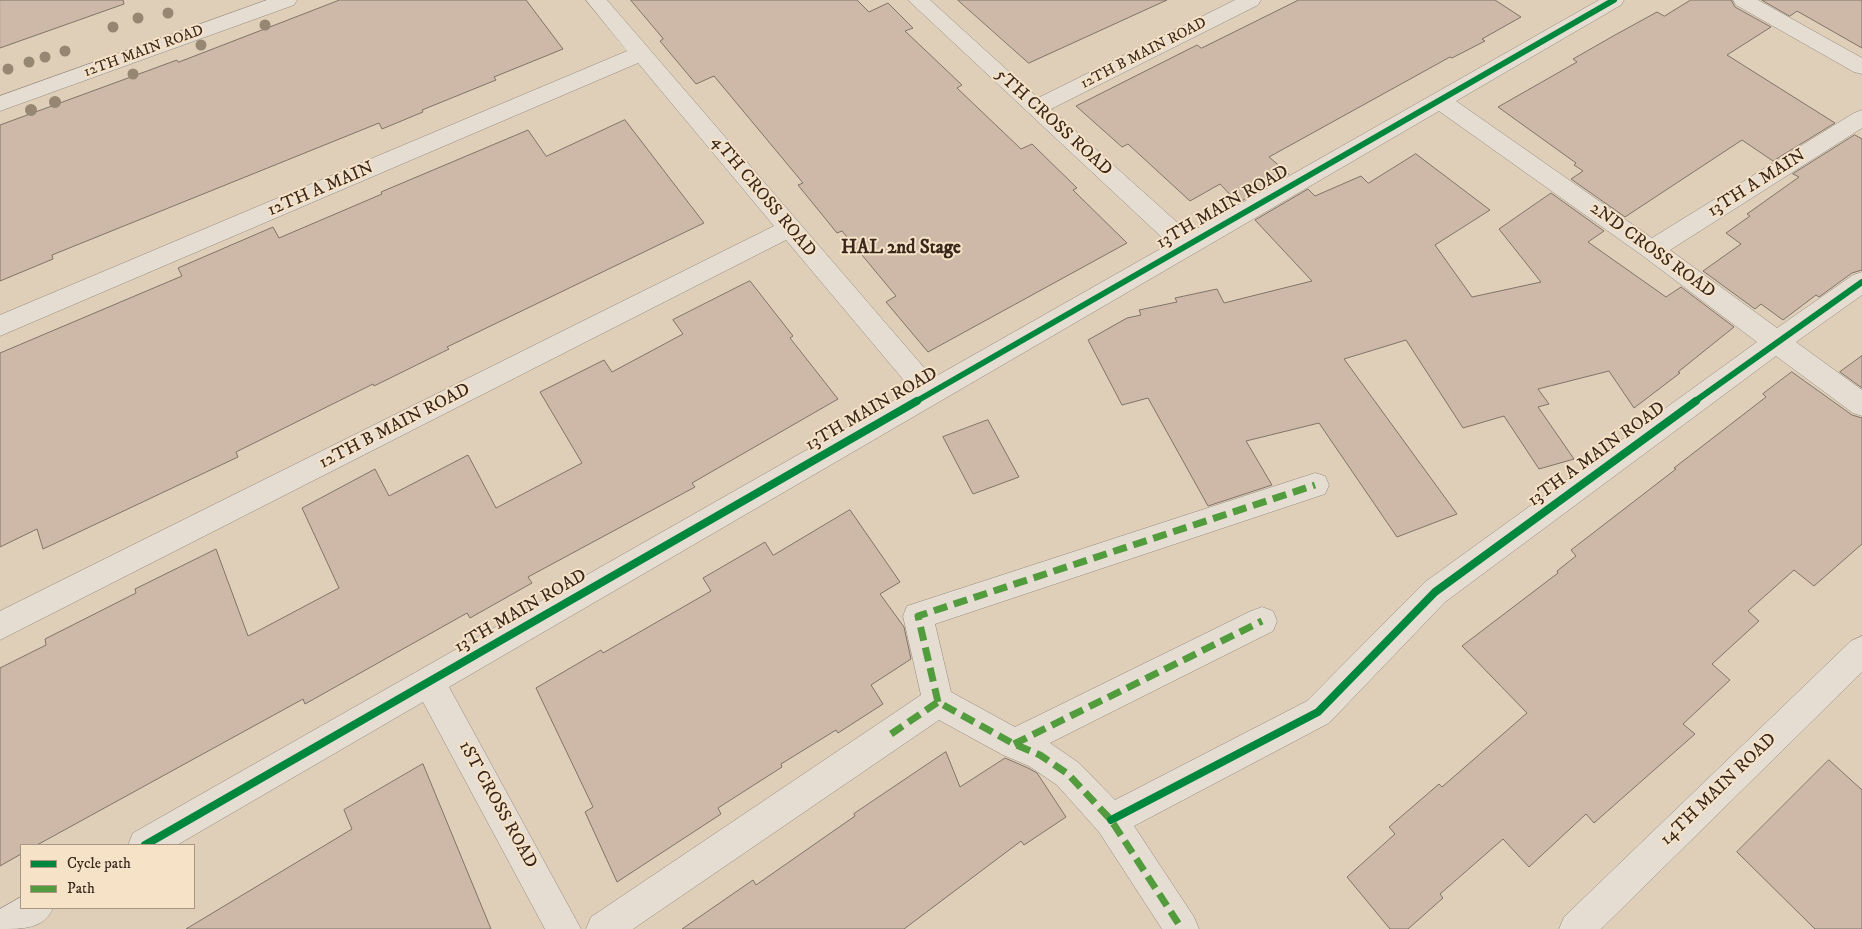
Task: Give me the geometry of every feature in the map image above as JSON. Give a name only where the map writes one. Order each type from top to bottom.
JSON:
[{"type":"street","name":"12TH MAIN ROAD","points":[[0,86],[237,0]]},
{"type":"street","name":"12TH MAIN ROAD","points":[[0,104],[287,0]]},
{"type":"street","name":"4TH CROSS ROAD","points":[[596,0],[930,393]]},
{"type":"street","name":"5TH CROSS ROAD","points":[[918,0],[1187,246]]},
{"type":"street","name":"12TH B MAIN ROAD","points":[[1036,108],[1251,0]]},
{"type":"street","name":"13TH MAIN ROAD","points":[[146,844],[1614,0]]},
{"type":"street","points":[[1743,0],[1862,67]]},
{"type":"street","name":"12TH A MAIN","points":[[0,326],[641,53]]},
{"type":"street","name":"2ND CROSS ROAD","points":[[1440,100],[1652,250],[1862,405]]},
{"type":"street","name":"13TH A MAIN","points":[[1652,250],[1862,118]]},
{"type":"street","name":"12TH B MAIN ROAD","points":[[0,626],[790,228]]},
{"type":"street","name":"13TH A MAIN ROAD","points":[[1111,820],[1318,712],[1435,592],[1776,342],[1862,282]]},
{"type":"street","points":[[1182,929],[1111,820],[1068,774],[1040,756],[1014,744],[938,702],[918,616],[1315,484]]},
{"type":"street","points":[[1014,744],[1262,621]]},
{"type":"street","name":"14TH MAIN ROAD","points":[[1576,929],[1862,651]]},
{"type":"street","name":"1ST CROSS ROAD","points":[[429,682],[564,929]]},
{"type":"street","points":[[603,929],[938,702]]},
{"type":"street","points":[[0,928],[34,909]]},
{"type":"building","points":[[0,0],[123,0],[124,4],[0,48]]},
{"type":"building","points":[[340,0],[526,0],[563,49],[494,77],[496,80],[422,110],[423,112],[382,129],[379,123],[52,255],[53,259],[0,281],[0,125],[177,60],[178,62]]},
{"type":"building","points":[[631,0],[857,0],[869,12],[888,3],[913,28],[905,31],[962,85],[957,88],[1021,149],[1032,144],[1077,188],[1073,190],[1127,243],[928,352],[886,302],[896,296],[842,231],[837,233],[798,185],[803,183],[714,76],[696,84],[660,41],[663,39]]},
{"type":"building","points":[[958,0],[1167,0],[1029,63]]},
{"type":"building","points":[[1299,0],[1495,0],[1521,17],[1482,39],[1485,41],[1452,58],[1450,57],[1269,157],[1289,174],[1238,203],[1220,184],[1190,201],[1128,144],[1122,147],[1076,106],[1197,45],[1201,48]]},
{"type":"building","points":[[1691,0],[1731,0],[1735,7],[1771,27],[1727,55],[1835,123],[1773,161],[1742,140],[1625,217],[1571,179],[1583,171],[1574,165],[1576,163],[1498,107],[1577,62],[1573,59],[1615,35],[1657,12],[1664,16]]},
{"type":"building","points":[[1762,0],[1862,0],[1862,48],[1797,11],[1790,16]]},
{"type":"building","points":[[625,120],[704,223],[447,347],[449,349],[374,386],[373,384],[236,452],[238,457],[43,549],[37,529],[0,547],[0,353],[182,276],[178,268],[273,227],[279,238],[382,194],[381,192],[528,130],[546,156]]},
{"type":"building","points":[[1855,135],[1862,139],[1862,270],[1852,273],[1819,297],[1816,295],[1783,320],[1761,304],[1755,309],[1703,271],[1741,244],[1726,233],[1750,216],[1747,214],[1799,177],[1793,174]]},
{"type":"building","points":[[1416,154],[1490,210],[1435,245],[1472,297],[1541,282],[1499,229],[1551,193],[1604,231],[1588,242],[1666,297],[1681,287],[1734,327],[1678,372],[1680,373],[1634,408],[1609,371],[1538,389],[1549,404],[1538,407],[1574,459],[1539,469],[1504,416],[1463,428],[1406,340],[1344,359],[1457,514],[1397,537],[1319,423],[1246,441],[1272,485],[1208,506],[1148,398],[1122,405],[1088,340],[1127,318],[1141,315],[1139,310],[1177,302],[1175,298],[1217,289],[1224,303],[1312,281],[1255,220],[1308,189],[1315,196],[1361,176],[1368,183]]},
{"type":"building","points":[[750,281],[793,336],[790,338],[838,399],[692,483],[695,487],[528,577],[532,583],[470,618],[467,613],[305,704],[303,699],[39,844],[20,844],[20,855],[0,866],[0,668],[46,645],[45,639],[136,593],[135,589],[216,549],[248,636],[339,588],[302,508],[375,469],[389,496],[468,455],[496,508],[582,463],[540,392],[604,360],[612,372],[683,334],[673,320]]},
{"type":"building","points":[[1862,356],[1862,388],[1840,372]]},
{"type":"building","points":[[1792,372],[1852,415],[1862,418],[1862,544],[1814,586],[1794,570],[1748,611],[1759,621],[1712,664],[1730,680],[1683,724],[1695,734],[1594,823],[1586,814],[1529,867],[1503,839],[1440,894],[1443,898],[1408,929],[1390,929],[1347,877],[1395,834],[1389,827],[1439,784],[1442,787],[1527,713],[1462,646],[1558,573],[1557,571],[1576,556],[1571,550],[1766,397],[1763,394]]},
{"type":"building","points":[[988,420],[1019,477],[973,494],[943,437]]},
{"type":"building","points":[[850,510],[900,582],[880,594],[904,627],[911,659],[871,685],[883,704],[838,733],[836,730],[781,764],[782,767],[718,808],[721,814],[617,882],[585,812],[593,807],[536,688],[601,650],[603,653],[711,591],[703,578],[765,542],[773,555]]},
{"type":"building","points":[[946,752],[960,787],[1005,758],[1028,768],[1037,773],[1066,817],[1024,845],[1021,841],[904,929],[682,929],[753,880],[756,885],[855,816],[854,814]]},
{"type":"building","points":[[1829,760],[1862,790],[1862,929],[1815,929],[1737,852]]},
{"type":"building","points":[[423,764],[491,929],[186,929],[352,829],[344,810]]},
{"type":"marked path","points":[[938,702],[918,616],[1315,485]]},
{"type":"marked path","points":[[1014,744],[1262,621]]},
{"type":"marked path","points":[[891,734],[938,702],[1014,744],[1040,755],[1068,774],[1111,820],[1182,929]]},
{"type":"cycle path","points":[[147,844],[1614,0]]},
{"type":"cycle path","points":[[1111,820],[1318,712],[1435,592],[1776,342],[1862,282]]},
{"type":"district","name":"HAL 2nd Stage","points":[[901,249]]}]
